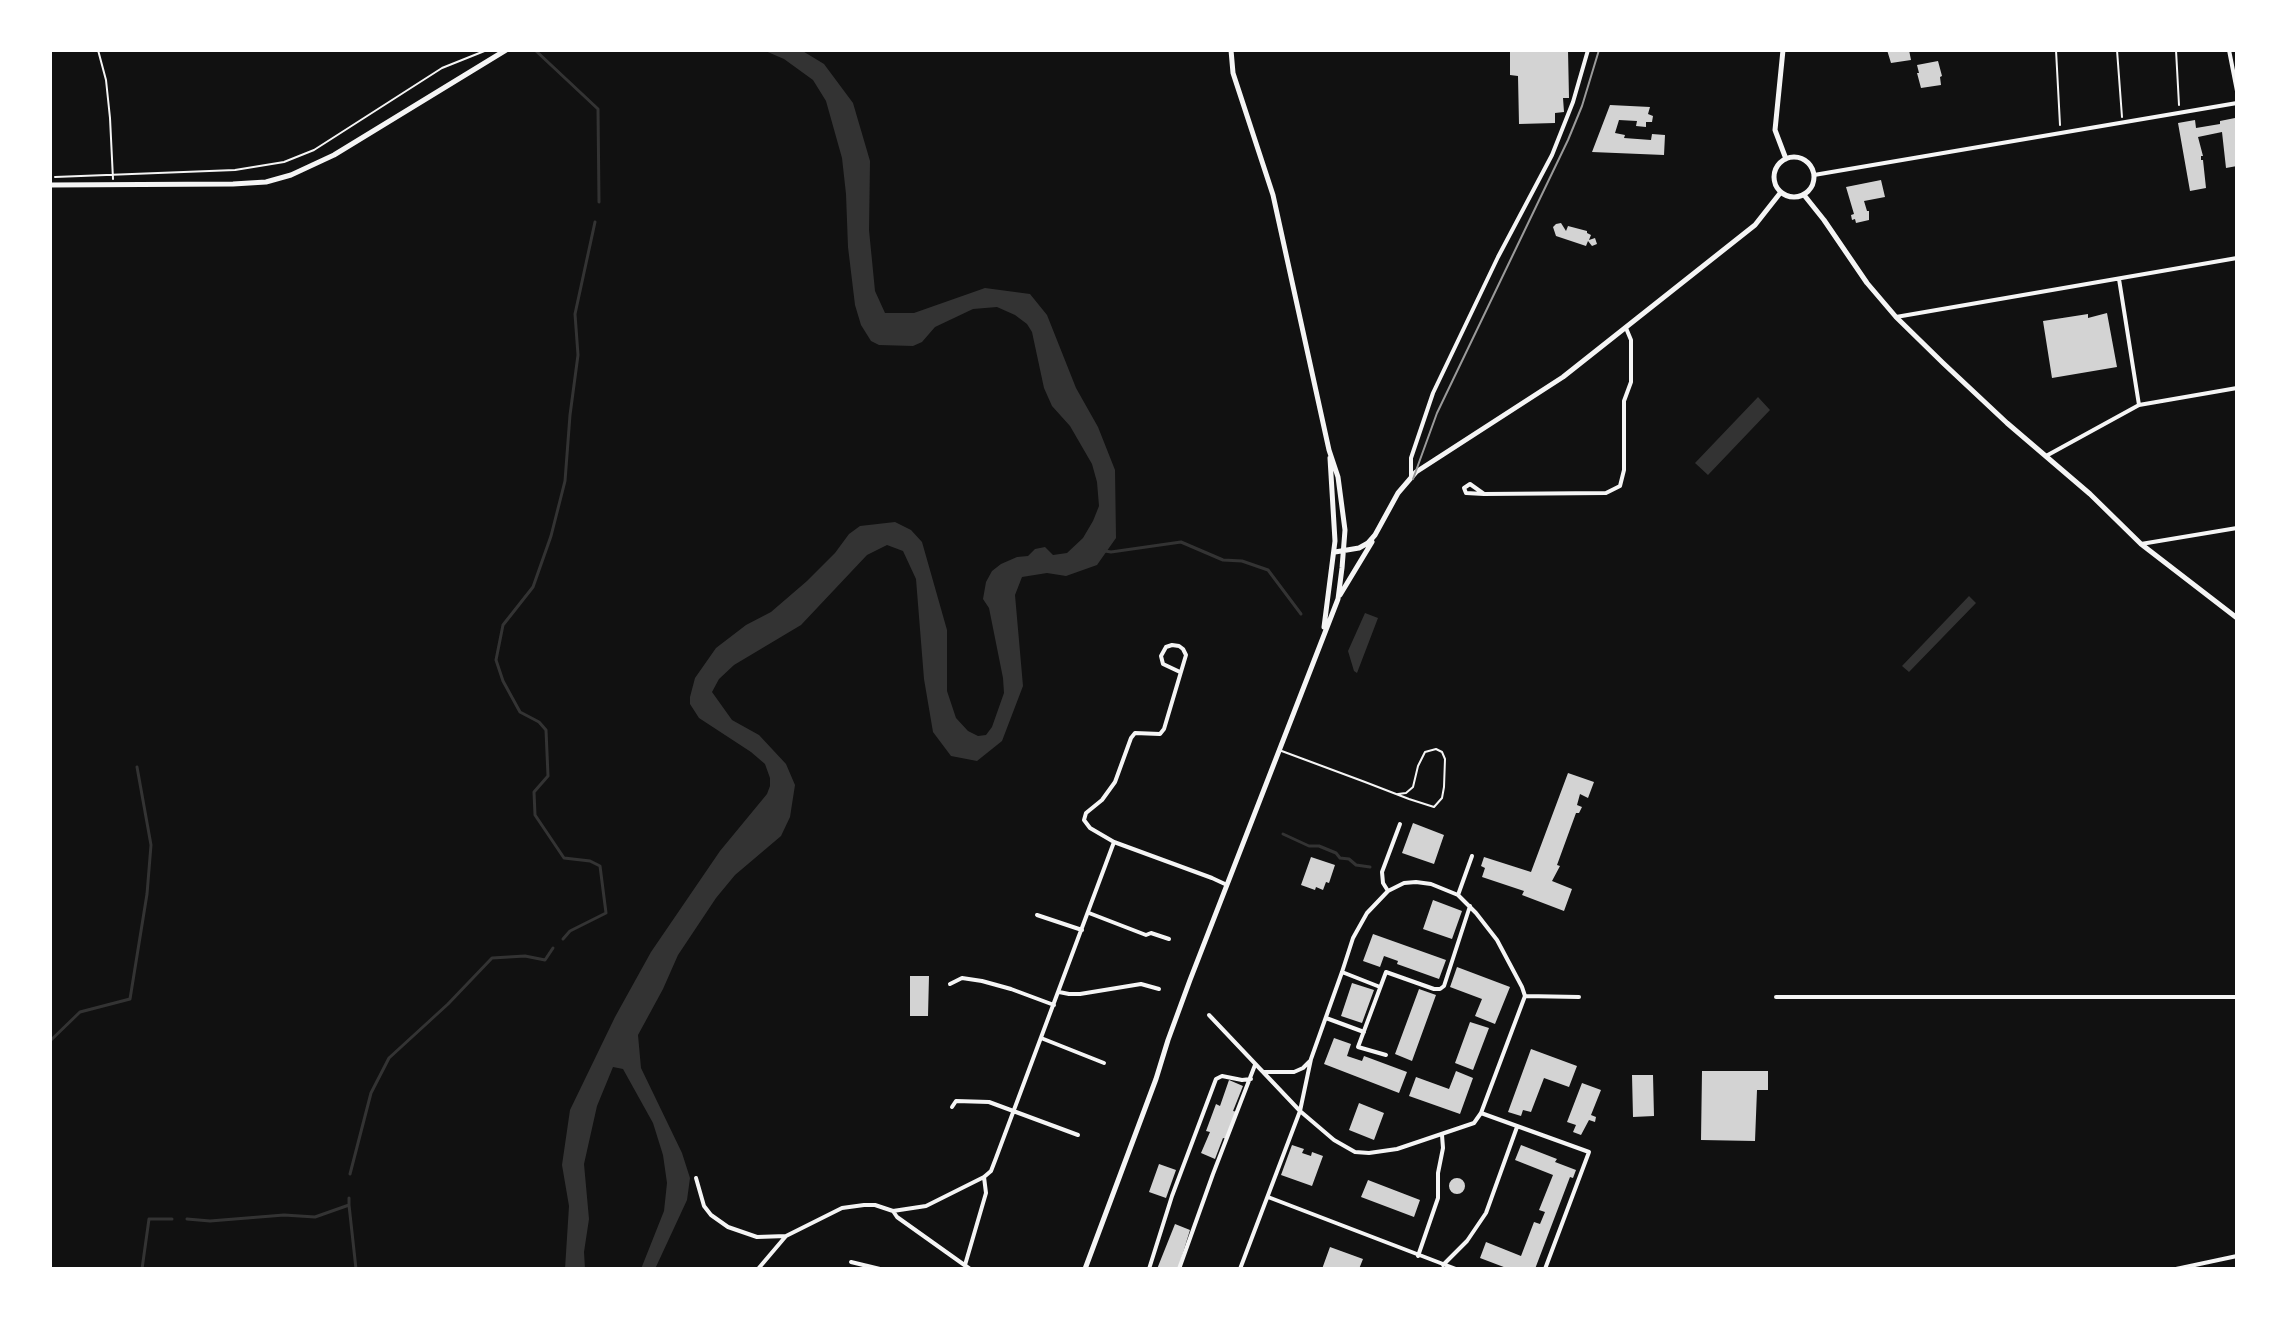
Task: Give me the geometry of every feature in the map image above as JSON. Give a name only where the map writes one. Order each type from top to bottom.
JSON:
[{"type":"street","points":[[50,185],[233,184],[266,182],[291,175],[334,155],[506,50]]},
{"type":"street","points":[[1231,50],[1233,73],[1273,195],[1329,450],[1338,477],[1345,530],[1338,599]]},
{"type":"street","points":[[1411,477],[1411,458],[1433,393],[1498,257],[1552,155],[1573,102],[1588,50]]},
{"type":"street","points":[[1783,50],[1775,130],[1786,159]]},
{"type":"street","points":[[2229,50],[2237,91]]},
{"type":"street","points":[[1814,175],[2237,103]]},
{"type":"street","points":[[1792,157],[1809,164],[1814,175],[1812,186],[1804,195],[1792,197],[1777,187],[1774,174],[1776,168],[1792,157]]},
{"type":"street","points":[[1085,1269],[1168,1040],[1321,639],[1338,599],[1387,511],[1422,467],[1563,377],[1755,225],[1781,192]]},
{"type":"street","points":[[1804,195],[1867,283],[1896,317],[1998,415],[2141,544],[2237,618]]},
{"type":"street","points":[[1896,317],[2237,258]]},
{"type":"street","points":[[2119,279],[2139,405]]},
{"type":"street","points":[[1484,494],[1470,484],[1464,488],[1466,493],[1484,494],[1606,493],[1620,486],[1624,470],[1624,401],[1631,382],[1631,340],[1626,328]]},
{"type":"street","points":[[2046,456],[2139,405],[2237,388]]},
{"type":"street","points":[[1321,639],[1335,552],[1329,450]]},
{"type":"street","points":[[2141,544],[2237,528]]},
{"type":"street","points":[[1335,552],[1363,546],[1375,535]]},
{"type":"street","points":[[1333,567],[1359,565]]},
{"type":"street","points":[[1180,672],[1163,664],[1161,656],[1166,647],[1176,645],[1185,652],[1185,659],[1164,729],[1160,734],[1135,733],[1115,782],[1102,800],[1086,813],[1084,820],[1090,828],[1114,842],[1227,885]]},
{"type":"street","points":[[1388,891],[1382,872],[1400,824]]},
{"type":"street","points":[[696,1178],[704,1206],[711,1215],[742,1234],[757,1237],[786,1236],[852,1206],[875,1205],[893,1211],[926,1206],[984,1177],[991,1171],[1014,1112],[1114,842]]},
{"type":"street","points":[[1458,895],[1472,856]]},
{"type":"street","points":[[1209,1015],[1300,1111],[1334,1140],[1355,1152],[1384,1152],[1474,1123],[1481,1113],[1525,996],[1497,940],[1458,895],[1431,884],[1416,882],[1404,883],[1388,891],[1367,913],[1353,938],[1311,1059],[1300,1111],[1240,1269]]},
{"type":"street","points":[[1386,1055],[1358,1047],[1386,972],[1434,989],[1444,986],[1470,906]]},
{"type":"street","points":[[1088,913],[1146,935],[1151,933],[1169,939]]},
{"type":"street","points":[[1037,915],[1082,930]]},
{"type":"street","points":[[1342,972],[1380,987]]},
{"type":"street","points":[[950,984],[962,978],[982,981],[1054,1005]]},
{"type":"street","points":[[1059,992],[1080,994],[1141,984],[1159,989]]},
{"type":"street","points":[[1525,996],[1579,997]]},
{"type":"street","points":[[1776,997],[2237,997]]},
{"type":"street","points":[[1326,1018],[1364,1032]]},
{"type":"street","points":[[1041,1038],[1104,1063]]},
{"type":"street","points":[[1262,1072],[1294,1072],[1311,1059]]},
{"type":"street","points":[[1179,1269],[1255,1065]]},
{"type":"street","points":[[1149,1269],[1172,1196],[1216,1079],[1222,1076],[1251,1079]]},
{"type":"street","points":[[952,1107],[956,1101],[989,1102],[1078,1135]]},
{"type":"street","points":[[1481,1113],[1589,1152],[1545,1269]]},
{"type":"street","points":[[1443,1265],[1467,1241],[1486,1213],[1517,1127]]},
{"type":"street","points":[[1418,1256],[1438,1198],[1442,1135]]},
{"type":"street","points":[[893,1211],[897,1217],[968,1267],[986,1193],[984,1177]]},
{"type":"street","points":[[1267,1197],[1456,1269]]},
{"type":"street","points":[[758,1269],[786,1236]]},
{"type":"street","points":[[2176,1269],[2237,1256]]},
{"type":"street","points":[[851,1262],[880,1269]]},
{"type":"lane","points":[[1278,749],[1398,794],[1434,807],[1442,798],[1445,759],[1442,752],[1429,749],[1422,755],[1412,790],[1398,794]]},
{"type":"path","points":[[98,50],[106,80],[113,175]]},
{"type":"path","points":[[50,178],[235,170],[284,162],[314,150],[442,68],[487,50]]},
{"type":"path","points":[[2056,50],[2061,133]]},
{"type":"path","points":[[2117,50],[2122,122]]},
{"type":"path","points":[[2176,50],[2179,112]]},
{"type":"shaded area","points":[[763,50],[801,50],[824,64],[853,103],[870,161],[869,230],[875,291],[885,313],[914,313],[985,288],[1030,294],[1047,315],[1076,388],[1098,427],[1115,470],[1116,538],[1097,565],[1066,576],[1047,573],[1022,577],[1015,595],[1023,686],[1002,741],[977,761],[951,756],[933,732],[924,679],[916,579],[903,551],[887,545],[867,555],[801,625],[734,665],[719,679],[712,692],[732,720],[759,735],[786,764],[795,785],[790,817],[781,836],[735,875],[716,898],[678,955],[638,1035],[641,1068],[682,1153],[690,1178],[687,1200],[655,1269],[641,1269],[664,1211],[667,1183],[663,1155],[653,1123],[623,1069],[613,1067],[597,1106],[584,1164],[589,1219],[585,1269],[565,1269],[569,1206],[562,1165],[570,1110],[651,952],[720,851],[767,794],[770,786],[765,764],[699,718],[690,704],[695,678],[716,648],[746,625],[771,612],[835,553],[849,534],[860,526],[895,522],[911,530],[922,542],[947,630],[947,691],[956,718],[968,731],[978,736],[986,735],[1004,693],[989,608],[983,599],[986,582],[992,571],[1001,564],[1028,556],[1035,549],[1045,547],[1053,555],[1067,553],[1083,538],[1099,506],[1092,464],[1070,426],[1052,406],[1044,388],[1032,332],[1015,315],[997,307],[973,309],[935,327],[922,342],[913,346],[879,345],[871,341],[861,325],[855,305],[842,158],[826,101],[813,80],[784,59]]},
{"type":"shaded area","points":[[1758,397],[1770,410],[1708,475],[1695,463]]},
{"type":"shaded area","points":[[1969,596],[1976,603],[1909,672],[1902,666]]},
{"type":"shaded area","points":[[1365,613],[1378,618],[1357,673],[1348,651]]},
{"type":"building","points":[[1510,50],[1568,50],[1569,98],[1563,98],[1564,112],[1555,113],[1555,123],[1519,124],[1518,76],[1510,75]]},
{"type":"building","points":[[1887,50],[1909,50],[1911,60],[1891,63]]},
{"type":"building","points":[[1938,61],[1941,85],[1921,88],[1917,65]]},
{"type":"building","points":[[1610,105],[1650,107],[1648,114],[1653,116],[1652,122],[1646,122],[1646,127],[1636,126],[1637,121],[1619,120],[1615,133],[1625,135],[1624,138],[1651,140],[1652,134],[1665,135],[1664,155],[1592,152]]},
{"type":"building","points":[[2235,118],[2237,166],[2226,168],[2222,132],[2198,137],[2206,188],[2190,191],[2178,123],[2195,120],[2196,128]]},
{"type":"building","points":[[1881,180],[1885,197],[1864,201],[1869,220],[1856,223],[1855,219],[1852,220],[1851,215],[1854,214],[1846,187]]},
{"type":"building","points":[[1561,223],[1566,231],[1568,226],[1587,231],[1591,235],[1589,240],[1595,238],[1597,244],[1592,246],[1588,241],[1586,246],[1556,236],[1553,227]]},
{"type":"building","points":[[2107,313],[2117,367],[2052,378],[2043,321],[2088,314],[2088,318]]},
{"type":"building","points":[[1568,773],[1594,782],[1588,798],[1580,794],[1577,805],[1582,807],[1576,813],[1557,865],[1560,866],[1552,881],[1572,889],[1564,911],[1522,895],[1524,891],[1482,877],[1485,868],[1481,866],[1484,857],[1531,872]]},
{"type":"building","points":[[1413,823],[1444,835],[1434,864],[1402,853]]},
{"type":"building","points":[[1311,857],[1335,865],[1323,890],[1301,885]]},
{"type":"building","points":[[1433,900],[1462,911],[1452,939],[1423,929]]},
{"type":"building","points":[[1373,934],[1446,960],[1439,979],[1384,956],[1380,967],[1363,961]]},
{"type":"building","points":[[1457,967],[1510,987],[1495,1024],[1475,1016],[1482,999],[1450,987]]},
{"type":"building","points":[[910,976],[929,976],[928,1016],[910,1016]]},
{"type":"building","points":[[1352,983],[1374,990],[1362,1023],[1341,1016]]},
{"type":"building","points":[[1419,989],[1436,995],[1412,1061],[1395,1054]]},
{"type":"building","points":[[1470,1022],[1489,1028],[1473,1070],[1455,1063]]},
{"type":"building","points":[[1334,1038],[1351,1044],[1347,1056],[1362,1061],[1364,1056],[1407,1072],[1399,1093],[1324,1064]]},
{"type":"building","points":[[1531,1049],[1577,1066],[1569,1087],[1544,1078],[1531,1112],[1523,1110],[1521,1116],[1508,1112]]},
{"type":"building","points":[[1456,1071],[1473,1078],[1460,1114],[1409,1096],[1416,1077],[1449,1089]]},
{"type":"building","points":[[1702,1071],[1768,1071],[1768,1090],[1757,1090],[1755,1141],[1701,1140]]},
{"type":"building","points":[[1632,1075],[1653,1075],[1654,1116],[1633,1117]]},
{"type":"building","points":[[1229,1080],[1243,1086],[1227,1139],[1223,1138],[1215,1159],[1201,1153],[1210,1132],[1206,1131],[1216,1104],[1220,1106]]},
{"type":"building","points":[[1582,1083],[1601,1090],[1591,1115],[1596,1117],[1595,1122],[1589,1120],[1581,1135],[1573,1132],[1576,1125],[1567,1122]]},
{"type":"building","points":[[1359,1103],[1384,1113],[1374,1140],[1349,1130]]},
{"type":"building","points":[[1292,1145],[1304,1149],[1302,1153],[1311,1156],[1312,1152],[1323,1156],[1312,1186],[1281,1175]]},
{"type":"building","points":[[1521,1145],[1576,1170],[1573,1178],[1570,1177],[1535,1269],[1509,1269],[1480,1258],[1486,1242],[1521,1256],[1534,1222],[1540,1224],[1545,1212],[1539,1210],[1553,1175],[1515,1160]]},
{"type":"building","points":[[1159,1164],[1176,1170],[1166,1198],[1149,1192]]},
{"type":"building","points":[[1457,1178],[1465,1186],[1457,1194],[1449,1186]]},
{"type":"building","points":[[1368,1180],[1420,1200],[1414,1217],[1361,1197]]},
{"type":"building","points":[[1175,1224],[1190,1230],[1178,1269],[1157,1269]]},
{"type":"building","points":[[1330,1247],[1363,1259],[1359,1269],[1322,1269]]},
{"type":"waterway","points":[[535,50],[598,109],[599,202]]},
{"type":"waterway","points":[[563,939],[570,931],[606,913],[600,866],[590,861],[564,858],[535,815],[534,792],[548,776],[546,730],[539,722],[520,712],[503,681],[496,660],[503,625],[533,587],[551,536],[565,481],[578,355],[575,314],[595,222]]},
{"type":"waterway","points":[[1105,551],[1181,542],[1223,560],[1242,561],[1268,570],[1301,614]]},
{"type":"waterway","points":[[50,1041],[80,1012],[130,999],[147,894],[151,845],[137,767]]},
{"type":"waterway","points":[[1283,834],[1309,846],[1319,846],[1336,853],[1356,865],[1370,867]]},
{"type":"waterway","points":[[350,1174],[371,1093],[389,1058],[492,958],[525,956],[545,960],[553,948]]},
{"type":"waterway","points":[[187,1219],[210,1221],[284,1215],[315,1217],[349,1205],[349,1198]]},
{"type":"waterway","points":[[349,1205],[356,1269]]},
{"type":"waterway","points":[[142,1269],[149,1219],[172,1219]]},
{"type":"tram line","points":[[1413,479],[1437,413],[1568,140],[1599,50]]}]
